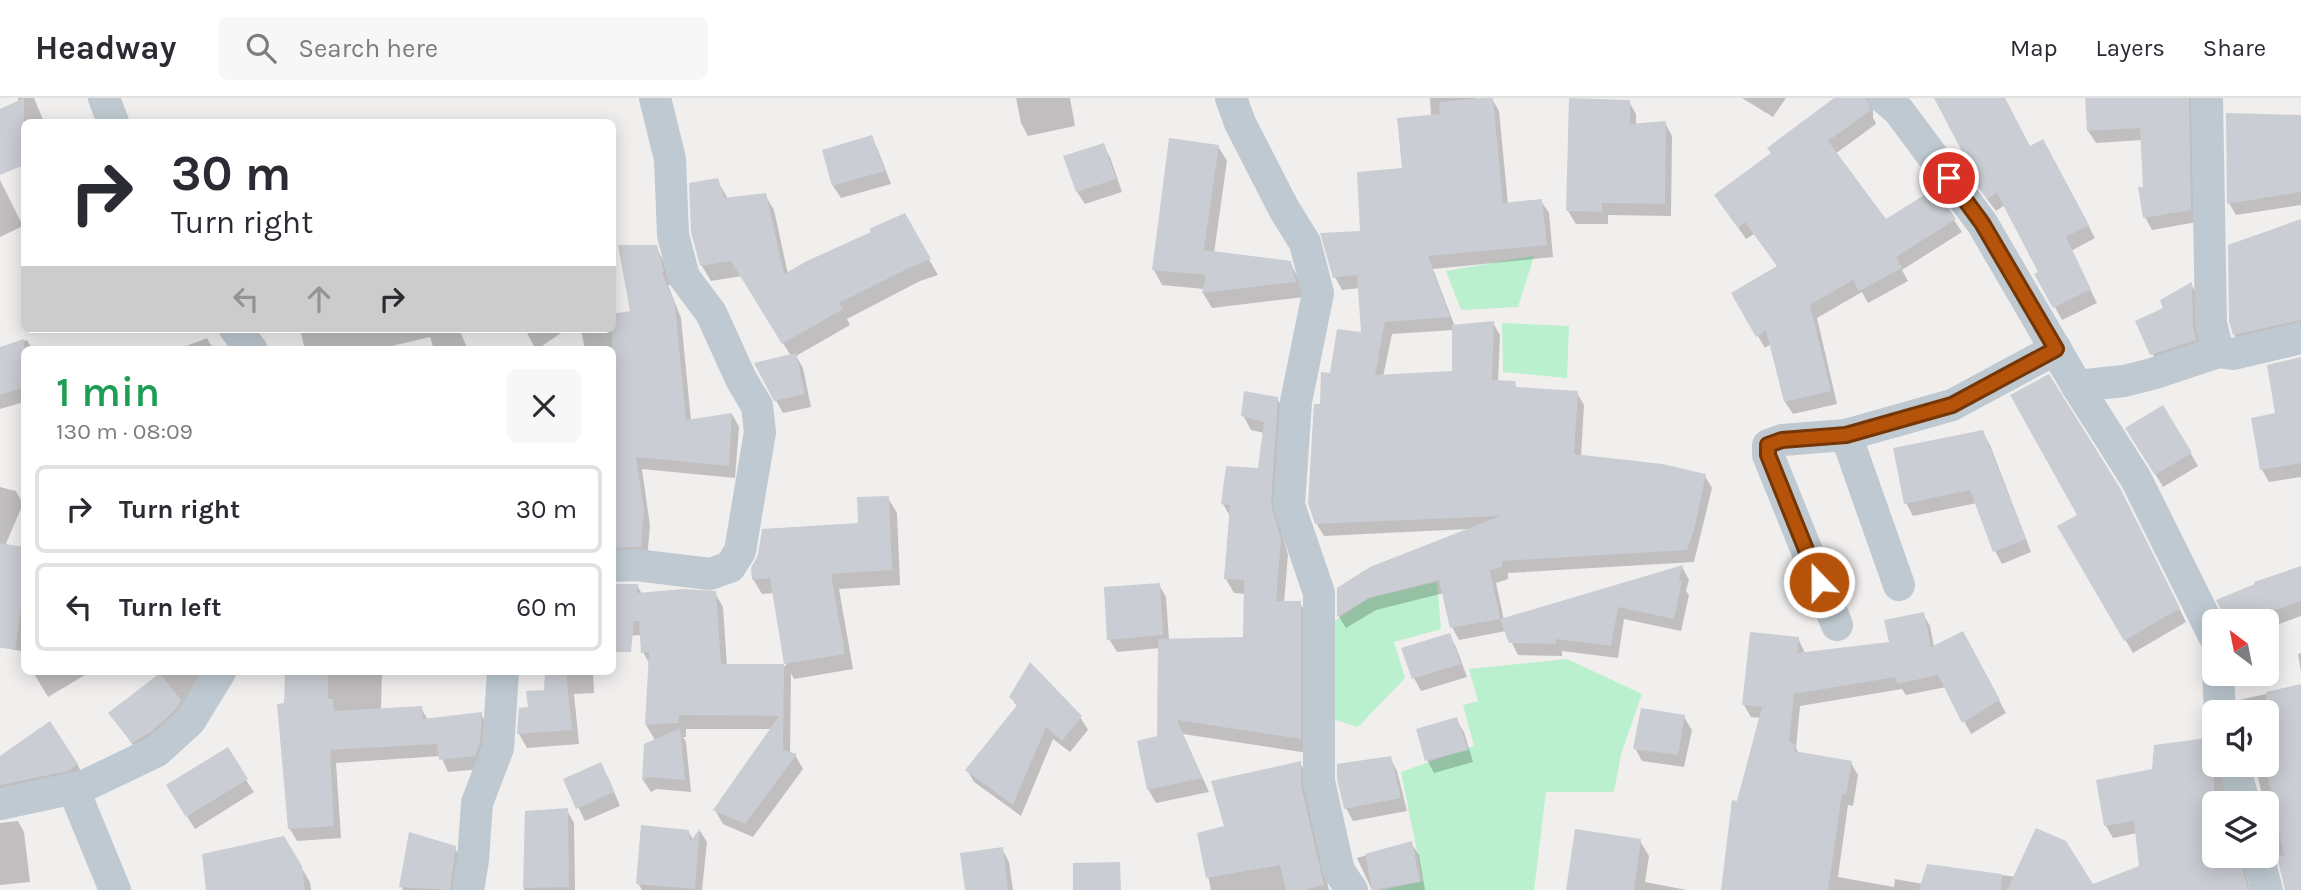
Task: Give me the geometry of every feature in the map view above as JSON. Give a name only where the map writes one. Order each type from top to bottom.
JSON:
[{"type":"street","points":[[104,98],[112,119]]},
{"type":"street","points":[[616,566],[636,565],[710,574],[730,567],[740,551],[760,432],[757,406],[741,379],[711,313],[684,276],[673,235],[670,159],[655,98]]},
{"type":"street","points":[[1231,98],[1240,123],[1305,243],[1318,293],[1296,402],[1289,505],[1319,593],[1319,780],[1339,871],[1352,890]]},
{"type":"street","points":[[1884,98],[1899,111],[1982,223],[2077,386],[2136,478],[2202,612]]},
{"type":"street","points":[[2207,98],[2211,323],[2218,352]]},
{"type":"street","points":[[2077,386],[2124,381],[2218,352],[2233,354],[2301,338]]},
{"type":"street","points":[[1837,625],[1768,455],[1768,445],[1782,440],[1846,435],[1952,405],[2056,349]]},
{"type":"street","points":[[1846,435],[1899,585]]},
{"type":"street","points":[[0,804],[74,788],[158,751],[190,721],[218,675]]},
{"type":"street","points":[[468,890],[477,803],[498,748],[503,675]]},
{"type":"street","points":[[74,788],[115,890]]},
{"type":"street","points":[[2261,868],[2267,890]]},
{"type":"green space","points":[[1534,256],[1518,307],[1461,310],[1446,271]]},
{"type":"green space","points":[[1502,323],[1569,326],[1567,378],[1503,372]]},
{"type":"green space","points":[[1437,582],[1441,629],[1394,642],[1405,678],[1358,727],[1330,718],[1323,629],[1369,598]]},
{"type":"green space","points":[[1567,659],[1642,694],[1621,754],[1614,792],[1546,792],[1534,890],[1383,890],[1423,881],[1401,772],[1474,746],[1463,705],[1478,701],[1469,669]]},
{"type":"building","points":[[24,98],[21,166],[0,175],[0,109]]},
{"type":"building","points":[[1493,98],[1503,203],[1542,199],[1547,245],[1428,256],[1450,317],[1385,322],[1375,375],[1452,371],[1452,325],[1494,321],[1492,380],[1515,381],[1516,387],[1578,391],[1574,454],[1662,464],[1706,474],[1694,530],[1687,550],[1502,561],[1502,567],[1490,570],[1500,619],[1450,628],[1439,580],[1369,598],[1337,617],[1337,588],[1370,567],[1500,516],[1315,524],[1308,503],[1314,404],[1320,404],[1321,372],[1330,373],[1337,329],[1361,332],[1357,275],[1333,278],[1320,233],[1360,231],[1357,172],[1402,168],[1397,118],[1440,114],[1439,102]]},
{"type":"building","points":[[1569,98],[1630,100],[1630,124],[1666,121],[1665,204],[1602,203],[1602,212],[1566,211]]},
{"type":"building","points":[[1834,98],[1866,98],[1871,110],[1828,141],[1886,219],[1934,189],[1956,219],[1896,257],[1902,268],[1859,291],[1853,280],[1810,305],[1831,391],[1784,402],[1766,330],[1756,337],[1731,293],[1777,266],[1745,222],[1738,228],[1714,195],[1771,153],[1767,148]]},
{"type":"building","points":[[1934,98],[2005,98],[2030,146],[2043,139],[2089,225],[2066,237],[2091,289],[2053,308],[2034,274],[2038,272],[1997,193],[1987,199],[1965,170],[1970,167]]},
{"type":"building","points":[[2085,98],[2189,98],[2191,210],[2143,218],[2138,187],[2143,187],[2140,128],[2087,131]]},
{"type":"building","points":[[2226,113],[2301,115],[2301,192],[2227,204]]},
{"type":"building","points":[[872,135],[885,171],[832,186],[822,150]]},
{"type":"building","points":[[1169,138],[1219,145],[1204,250],[1291,261],[1296,282],[1202,293],[1206,275],[1152,270]]},
{"type":"building","points":[[1104,143],[1116,179],[1076,192],[1063,156]]},
{"type":"building","points":[[718,178],[724,198],[766,193],[784,274],[905,213],[931,259],[839,303],[843,309],[782,344],[731,261],[700,266],[691,232],[689,183]]},
{"type":"building","points":[[2301,219],[2301,320],[2233,335],[2229,321],[2228,245]]},
{"type":"building","points":[[618,245],[657,245],[664,272],[662,273],[675,304],[686,420],[732,413],[729,466],[636,457],[644,510],[641,547],[616,548],[616,346],[612,346],[612,333],[616,333],[616,313],[630,311]]},
{"type":"building","points":[[2192,282],[2196,340],[2150,355],[2135,321],[2163,308],[2160,300]]},
{"type":"building","points":[[24,339],[24,346],[21,346],[21,388],[0,395],[0,347]]},
{"type":"building","points":[[796,353],[805,394],[774,401],[754,363]]},
{"type":"building","points":[[2301,357],[2301,463],[2260,470],[2251,418],[2275,413],[2267,365]]},
{"type":"building","points":[[2049,374],[2120,488],[2180,608],[2124,641],[2057,526],[2077,515],[2010,395]]},
{"type":"building","points":[[1244,391],[1278,397],[1271,504],[1281,539],[1276,601],[1301,601],[1301,739],[1177,720],[1202,778],[1147,790],[1137,741],[1157,736],[1158,639],[1243,637],[1244,580],[1224,579],[1230,505],[1221,504],[1226,466],[1258,468],[1264,422],[1241,416]]},
{"type":"building","points":[[2163,405],[2192,453],[2155,475],[2125,428]]},
{"type":"building","points":[[1983,430],[2026,539],[1993,552],[1970,490],[1904,504],[1893,448]]},
{"type":"building","points":[[889,496],[892,570],[831,574],[845,654],[784,664],[770,578],[752,580],[751,568],[758,555],[762,529],[858,523],[857,497]]},
{"type":"building","points":[[0,543],[21,546],[21,608],[15,649],[0,648]]},
{"type":"building","points":[[1683,565],[1674,619],[1618,607],[1611,646],[1556,639],[1556,644],[1509,643],[1500,619]]},
{"type":"building","points":[[2301,566],[2301,601],[2279,609],[2221,609],[2216,600],[2255,584],[2254,582]]},
{"type":"building","points":[[1160,583],[1163,635],[1107,640],[1104,587]]},
{"type":"building","points":[[616,584],[638,584],[637,593],[684,589],[716,591],[721,664],[784,664],[783,750],[797,754],[745,824],[713,810],[779,716],[679,715],[679,723],[645,725],[649,652],[641,653],[639,621],[634,621],[631,652],[616,652]]},
{"type":"building","points":[[1924,612],[1931,647],[1963,631],[2000,700],[1962,723],[1938,675],[1897,684],[1896,677],[1794,694],[1789,742],[1795,744],[1794,751],[1852,761],[1846,795],[1842,794],[1828,890],[1721,890],[1732,800],[1737,801],[1762,707],[1742,705],[1750,632],[1799,637],[1797,653],[1889,642],[1884,620]]},
{"type":"building","points":[[1450,633],[1461,664],[1412,679],[1401,648]]},
{"type":"building","points":[[1030,662],[1082,716],[1062,741],[1046,727],[1013,805],[965,770],[1018,704],[1009,697]]},
{"type":"building","points":[[157,675],[162,675],[181,700],[176,709],[152,731],[132,743],[108,713]]},
{"type":"building","points":[[285,675],[328,675],[328,699],[333,699],[334,711],[422,706],[423,719],[482,712],[480,744],[475,756],[439,760],[437,744],[330,750],[334,826],[288,829],[277,704],[284,703]]},
{"type":"building","points":[[545,675],[566,675],[572,730],[517,734],[519,708],[528,707],[526,691],[544,690]]},
{"type":"building","points":[[2301,684],[2301,890],[2285,890],[2279,864],[2279,856],[2284,856],[2279,832],[2279,791],[2271,791],[2268,777],[2279,777],[2279,700],[2266,700],[2266,692]]},
{"type":"building","points":[[1641,708],[1685,715],[1678,755],[1633,749]]},
{"type":"building","points":[[1457,717],[1468,750],[1425,761],[1416,729]]},
{"type":"building","points":[[50,721],[78,764],[68,771],[0,785],[0,756]]},
{"type":"building","points":[[680,728],[685,780],[649,777],[642,780],[644,744]]},
{"type":"building","points":[[2202,739],[2202,777],[2214,777],[2214,791],[2202,791],[2202,868],[2243,868],[2248,890],[2007,890],[2036,828],[2066,841],[2093,884],[2139,866],[2134,821],[2104,826],[2096,780],[2152,769],[2154,745]]},
{"type":"building","points":[[228,747],[248,779],[186,817],[166,785]]},
{"type":"building","points":[[1391,756],[1401,798],[1344,809],[1337,779],[1337,764]]},
{"type":"building","points":[[1301,761],[1301,785],[1324,885],[1304,890],[1286,890],[1280,865],[1206,878],[1197,833],[1224,826],[1211,781]]},
{"type":"building","points":[[601,762],[614,792],[576,809],[563,779]]},
{"type":"building","points":[[568,808],[569,887],[523,888],[525,811]]},
{"type":"building","points":[[641,825],[689,830],[690,842],[700,828],[695,889],[636,884]]},
{"type":"building","points":[[1575,829],[1641,839],[1634,890],[1566,890]]},
{"type":"building","points":[[409,832],[456,846],[450,890],[399,887]]},
{"type":"building","points":[[284,836],[302,866],[305,890],[206,890],[202,854]]},
{"type":"building","points":[[1412,841],[1420,882],[1372,890],[1365,854]]},
{"type":"building","points":[[1003,847],[1008,890],[965,890],[960,853]]},
{"type":"building","points":[[1120,862],[1121,890],[1073,890],[1073,863]]},
{"type":"building","points":[[1927,864],[2002,874],[2001,890],[1919,890]]},
{"type":"route","points":[[1819,582],[1768,455],[1768,445],[1782,440],[1846,435],[1952,405],[2056,349],[1982,223],[1949,178]]}]
